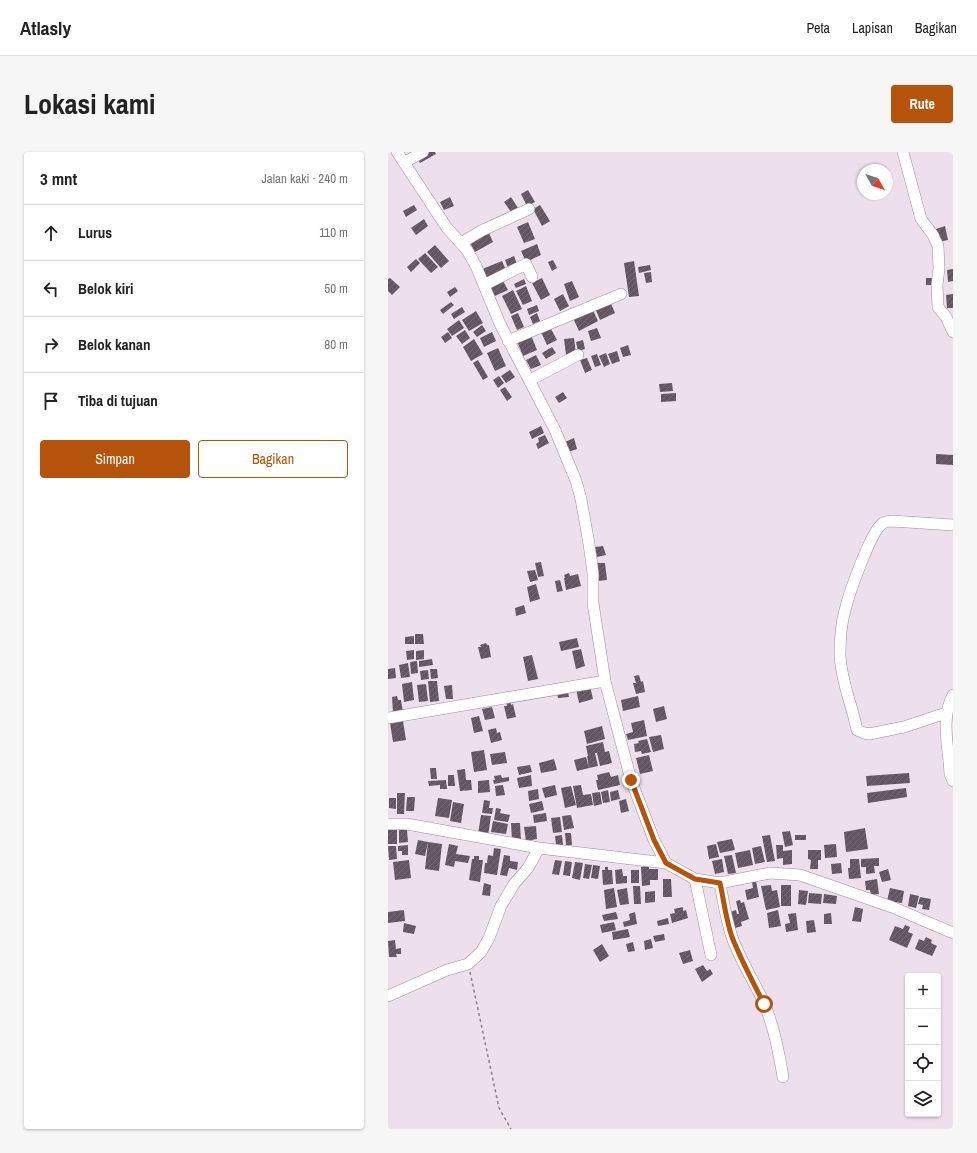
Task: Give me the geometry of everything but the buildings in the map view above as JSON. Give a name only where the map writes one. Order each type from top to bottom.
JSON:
[{"type":"street","points":[[397,152],[447,228],[467,250],[476,266],[500,324],[555,430],[576,481],[582,499],[590,551],[593,573],[593,603],[605,681],[631,780],[654,840],[666,863]]},
{"type":"street","points":[[405,162],[423,152]]},
{"type":"street","points":[[903,152],[921,219],[933,235],[938,246],[938,307],[946,317],[953,332]]},
{"type":"street","points":[[461,243],[481,231],[529,209]]},
{"type":"street","points":[[484,285],[526,264],[532,277]]},
{"type":"street","points":[[508,341],[622,294]]},
{"type":"street","points":[[530,380],[578,354]]},
{"type":"street","points":[[946,714],[904,727],[869,734],[857,730],[854,714],[846,693],[840,656],[845,610],[870,542],[883,523],[892,521],[953,525]]},
{"type":"street","points":[[388,718],[605,681]]},
{"type":"street","points":[[953,695],[949,702],[945,720],[950,774],[953,782]]},
{"type":"street","points":[[388,824],[407,824],[539,848],[666,863],[695,879],[720,883],[770,873],[800,875],[892,908],[953,933]]},
{"type":"street","points":[[388,996],[447,970],[468,964],[480,952],[489,938],[501,906],[514,884],[528,868],[539,848]]},
{"type":"street","points":[[695,879],[711,955]]},
{"type":"street","points":[[720,883],[732,937],[764,1004],[778,1046],[783,1077]]},
{"type":"path","points":[[468,964],[499,1108],[511,1129]]},
{"type":"route","points":[[631,780],[654,840],[666,863],[695,879],[720,883],[732,937],[764,1004]]}]
